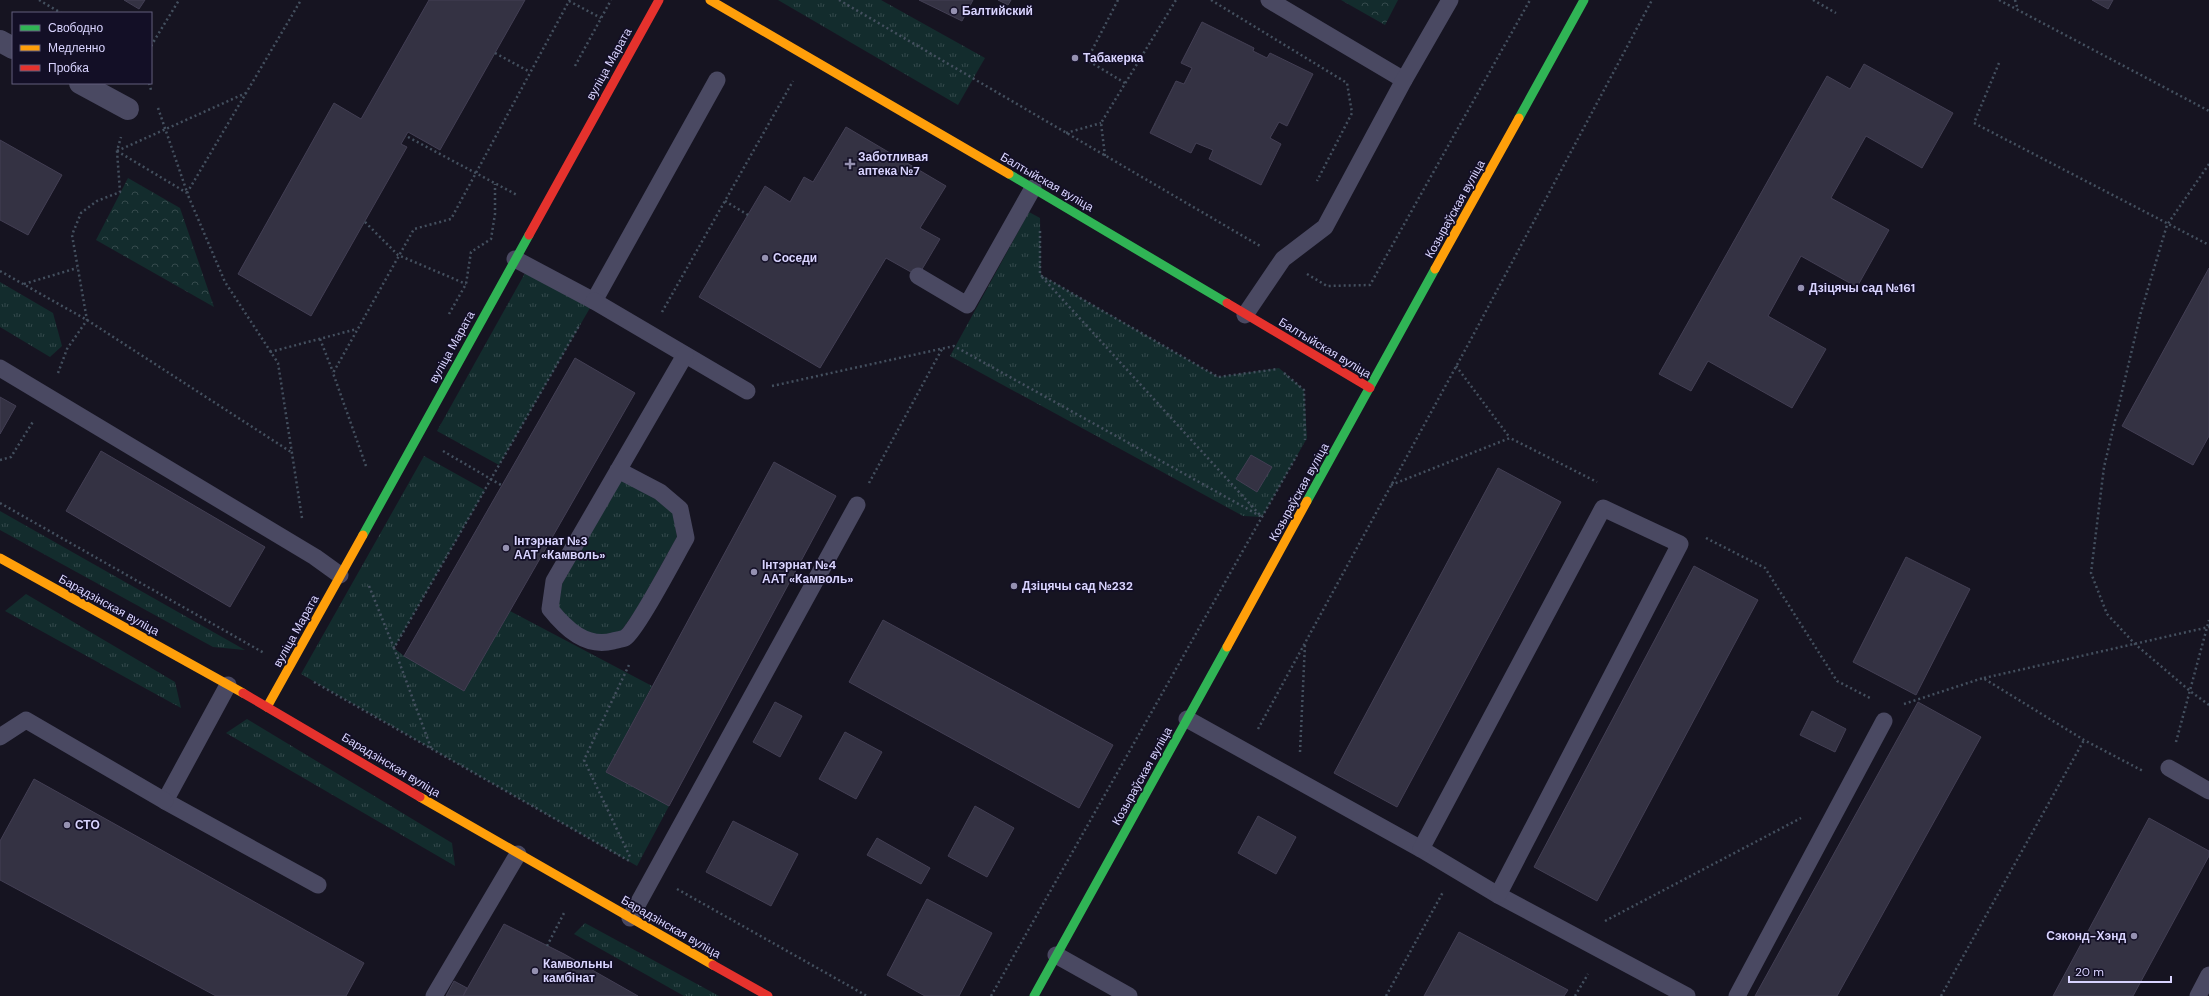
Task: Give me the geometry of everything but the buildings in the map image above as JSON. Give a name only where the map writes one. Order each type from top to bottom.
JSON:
[{"type":"street","name":"вуліца Марата","points":[[267,707],[659,0]]},
{"type":"street","name":"Балтыйская вуліца","points":[[710,0],[1033,188],[1370,388]]},
{"type":"street","name":"Козыраўская вуліца","points":[[1034,996],[1584,0]]},
{"type":"street","points":[[0,41],[12,47]]},
{"type":"street","points":[[82,84],[128,109]]},
{"type":"street","name":"Барадзінская вуліца","points":[[2,563],[267,707],[518,854],[768,996]]},
{"type":"lane","points":[[1269,0],[1404,80]]},
{"type":"lane","points":[[1245,315],[1283,259],[1325,227],[1404,80],[1450,0]]},
{"type":"lane","points":[[594,301],[717,80]]},
{"type":"lane","points":[[918,276],[967,305],[1033,188]]},
{"type":"lane","points":[[515,259],[594,301],[747,392]]},
{"type":"lane","points":[[618,470],[660,492],[680,509],[686,538],[643,614],[626,637],[604,643],[584,640],[562,624],[550,609],[554,581],[618,470],[685,355]]},
{"type":"lane","points":[[0,368],[315,557],[344,568]]},
{"type":"lane","points":[[630,918],[857,504]]},
{"type":"lane","points":[[1421,849],[1603,508],[1680,544],[1498,895]]},
{"type":"lane","points":[[165,801],[228,685]]},
{"type":"lane","points":[[1187,719],[1246,750],[1421,849],[1498,895],[1578,936],[1687,996]]},
{"type":"lane","points":[[0,737],[26,720],[165,801],[318,885]]},
{"type":"lane","points":[[1737,996],[1884,721]]},
{"type":"lane","points":[[2169,768],[2209,792]]},
{"type":"lane","points":[[434,996],[518,854]]},
{"type":"lane","points":[[1056,955],[1129,996]]},
{"type":"lane","points":[[2198,996],[2209,975]]},
{"type":"path","points":[[39,0],[59,12]]},
{"type":"path","points":[[152,44],[179,0]]},
{"type":"path","points":[[187,193],[301,0]]},
{"type":"path","points":[[574,66],[612,0]]},
{"type":"path","points":[[839,0],[1327,286],[1370,285],[1530,0]]},
{"type":"path","points":[[1118,0],[1087,60],[1125,83]]},
{"type":"path","points":[[1105,156],[1101,124],[1176,0]]},
{"type":"path","points":[[1211,0],[1346,83],[1352,112],[1316,183]]},
{"type":"path","points":[[1246,750],[1456,366],[1652,0]]},
{"type":"path","points":[[1813,0],[1836,13]]},
{"type":"path","points":[[1999,0],[2209,111]]},
{"type":"path","points":[[2015,0],[2018,10]]},
{"type":"path","points":[[333,373],[414,229],[451,219],[568,1],[602,18]]},
{"type":"path","points":[[495,53],[530,72]]},
{"type":"path","points":[[1999,63],[1974,123],[2167,225],[2209,245]]},
{"type":"path","points":[[655,310],[661,314],[796,76]]},
{"type":"path","points":[[149,84],[152,92]]},
{"type":"path","points":[[117,151],[246,93]]},
{"type":"path","points":[[156,104],[187,193],[225,282],[278,363],[303,523]]},
{"type":"path","points":[[1066,133],[1101,124]]},
{"type":"path","points":[[408,137],[520,197]]},
{"type":"path","points":[[117,151],[187,193]]},
{"type":"path","points":[[0,460],[11,457],[48,396],[67,349],[87,320],[72,235],[81,213],[97,201],[120,192],[117,151]]},
{"type":"path","points":[[2209,164],[2167,225],[2142,312],[2104,467],[2091,573],[2106,614],[2135,644],[2190,691],[2209,705]]},
{"type":"path","points":[[466,284],[472,252],[491,239],[495,214],[495,184]]},
{"type":"path","points":[[725,201],[748,215]]},
{"type":"path","points":[[1021,208],[1040,218],[1040,275],[1262,517]]},
{"type":"path","points":[[365,222],[398,255],[472,286]]},
{"type":"path","points":[[1259,246],[1265,241]]},
{"type":"path","points":[[24,284],[77,268]]},
{"type":"path","points":[[0,271],[87,320],[292,452]]},
{"type":"path","points":[[1040,275],[1218,377],[1279,368],[1304,390],[1307,438],[1303,444]]},
{"type":"path","points":[[394,648],[594,301]]},
{"type":"path","points":[[270,352],[358,329]]},
{"type":"path","points":[[320,338],[366,466]]},
{"type":"path","points":[[747,392],[954,346],[1262,517]]},
{"type":"path","points":[[857,504],[942,348]]},
{"type":"path","points":[[1456,366],[1510,438],[1602,485]]},
{"type":"path","points":[[1391,485],[1510,438]]},
{"type":"path","points":[[437,447],[492,478],[501,485]]},
{"type":"path","points":[[991,996],[1299,451]]},
{"type":"path","points":[[0,503],[264,653]]},
{"type":"path","points":[[1701,536],[1765,568],[1837,681],[1877,702]]},
{"type":"path","points":[[344,568],[361,567],[394,648],[431,748]]},
{"type":"path","points":[[1983,678],[2084,740],[2152,775],[2169,768],[2209,627],[2209,620]]},
{"type":"path","points":[[1898,706],[1983,678],[2209,627]]},
{"type":"path","points":[[308,678],[633,863],[584,760],[633,656],[626,637]]},
{"type":"path","points":[[1299,781],[1305,643]]},
{"type":"path","points":[[1941,996],[2084,740]]},
{"type":"path","points":[[1578,936],[1802,818]]},
{"type":"path","points":[[1386,996],[1456,869]]},
{"type":"path","points":[[654,875],[867,996]]},
{"type":"path","points":[[547,946],[557,924]]},
{"type":"green space","points":[[778,0],[881,0],[985,58],[958,105]]},
{"type":"green space","points":[[1341,0],[1398,0],[1385,25]]},
{"type":"green space","points":[[128,178],[180,208],[214,307],[96,240]]},
{"type":"green space","points":[[1029,212],[1040,218],[1041,275],[1218,377],[1279,368],[1304,390],[1307,438],[1262,517],[1243,516],[950,356]]},
{"type":"green space","points":[[529,266],[594,301],[499,465],[437,431]]},
{"type":"green space","points":[[0,282],[53,313],[62,346],[50,357],[0,327]]},
{"type":"green space","points":[[424,456],[485,490],[394,648],[404,656],[464,691],[510,611],[652,686],[606,772],[669,806],[637,866],[301,674]]},
{"type":"green space","points":[[621,480],[656,498],[673,513],[677,537],[636,610],[621,631],[603,635],[587,633],[567,619],[558,606],[562,584]]},
{"type":"green space","points":[[0,511],[245,650],[213,647],[0,530]]},
{"type":"green space","points":[[26,594],[175,682],[181,708],[5,611]]},
{"type":"green space","points":[[247,719],[452,843],[455,866],[226,733]]},
{"type":"green space","points":[[585,923],[719,996],[684,996],[574,934]]},
{"type":"traffic: fast","points":[[1519,118],[1584,0]]},
{"type":"traffic: fast","points":[[1009,174],[1227,303]]},
{"type":"traffic: fast","points":[[363,535],[529,235]]},
{"type":"traffic: fast","points":[[1307,501],[1435,269]]},
{"type":"traffic: fast","points":[[1034,996],[1227,647]]},
{"type":"traffic: slow","points":[[710,0],[1009,174]]},
{"type":"traffic: slow","points":[[1435,269],[1519,118]]},
{"type":"traffic: slow","points":[[1227,647],[1307,501]]},
{"type":"traffic: slow","points":[[267,707],[363,535]]},
{"type":"traffic: slow","points":[[0,558],[243,693]]},
{"type":"traffic: slow","points":[[420,797],[713,965]]},
{"type":"traffic: jam","points":[[529,235],[659,0]]},
{"type":"traffic: jam","points":[[1227,303],[1370,388]]},
{"type":"traffic: jam","points":[[243,693],[420,797]]},
{"type":"traffic: jam","points":[[713,965],[768,996]]},
{"type":"place","name":"Балтийский","points":[[954,11]]},
{"type":"place","name":"Табакерка","points":[[1075,58]]},
{"type":"place","name":"Заботливая аптека №7","points":[[850,164]]},
{"type":"place","name":"Соседи","points":[[765,258]]},
{"type":"place","name":"Дзіцячы сад №161","points":[[1801,288]]},
{"type":"place","name":"Інтэрнат №3 ААТ «Камволь»","points":[[506,548]]},
{"type":"place","name":"Інтэрнат №4 ААТ «Камволь»","points":[[754,572]]},
{"type":"place","name":"Дзіцячы сад №232","points":[[1014,586]]},
{"type":"place","name":"СТО","points":[[67,825]]},
{"type":"place","name":"Сэконд-Хэнд","points":[[2134,936]]},
{"type":"place","name":"Камвольны камбінат","points":[[535,971]]}]
